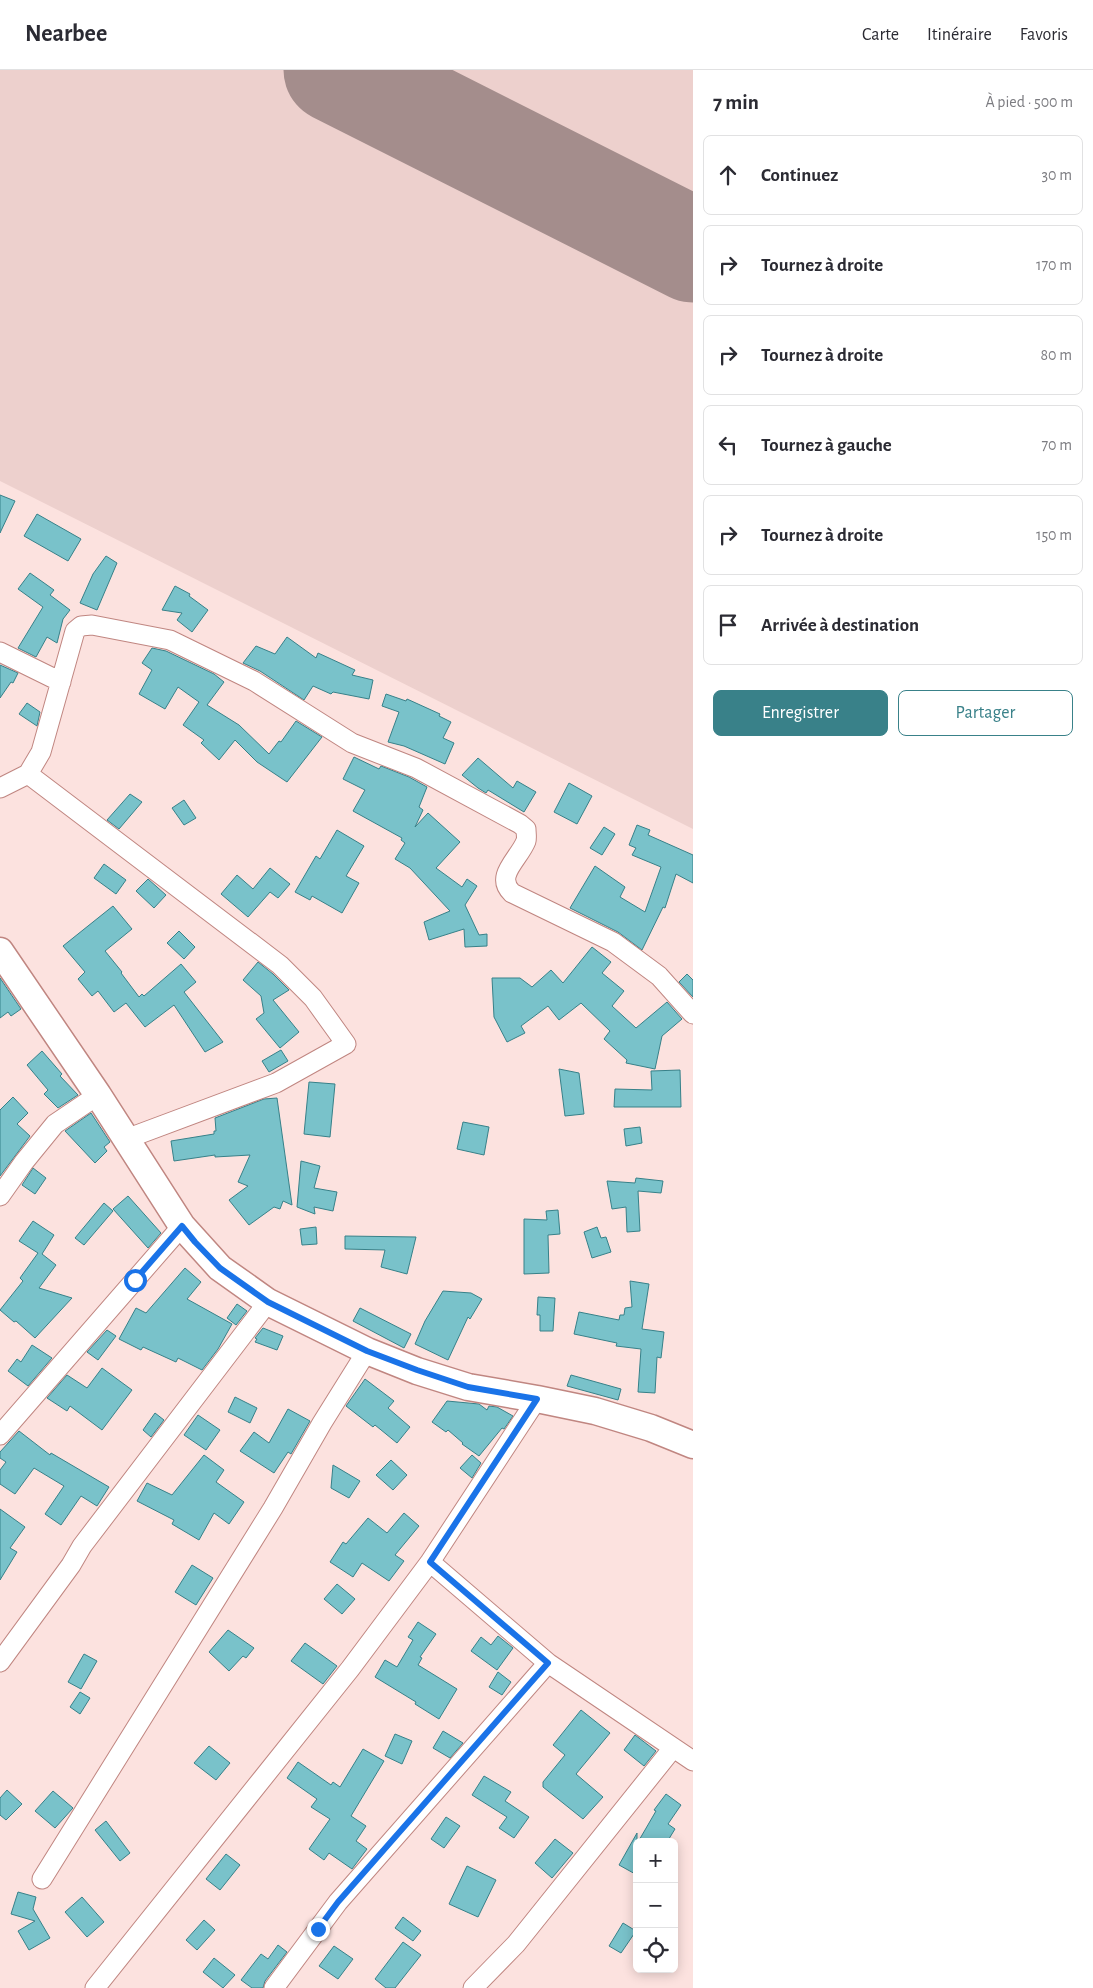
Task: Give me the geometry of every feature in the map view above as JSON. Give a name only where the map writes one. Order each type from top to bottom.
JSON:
[{"type":"main road","points":[[2,958],[98,1095],[182,1226],[220,1268],[268,1302],[367,1351],[417,1370],[468,1387],[595,1411],[651,1428],[693,1445]]},
{"type":"street","points":[[0,788],[28,774],[41,752],[76,631],[81,626],[92,625],[170,640],[254,681],[352,743],[416,768],[520,824],[526,829],[526,840],[505,878],[506,887],[512,893],[613,942],[659,976],[693,1014]]},
{"type":"street","points":[[0,652],[61,682]]},
{"type":"street","points":[[28,774],[280,965],[313,998],[346,1044],[276,1083],[126,1139]]},
{"type":"street","points":[[0,1196],[24,1162],[55,1124],[98,1095]]},
{"type":"street","points":[[0,1435],[182,1226]]},
{"type":"street","points":[[0,1662],[82,1546],[268,1302]]},
{"type":"street","points":[[42,1879],[273,1508],[322,1423],[367,1351]]},
{"type":"street","points":[[95,1988],[350,1669],[430,1562],[537,1399]]},
{"type":"street","points":[[430,1562],[548,1663],[693,1761]]},
{"type":"street","points":[[274,1988],[338,1902],[548,1663]]},
{"type":"street","points":[[473,1988],[516,1944],[673,1748]]},
{"type":"shaded area","points":[[0,70],[693,70],[693,829],[0,481]]},
{"type":"building","points":[[0,495],[15,501],[0,533]]},
{"type":"building","points":[[37,514],[81,539],[68,561],[24,536]]},
{"type":"building","points":[[106,556],[117,563],[97,610],[80,603],[93,574]]},
{"type":"building","points":[[30,573],[54,590],[50,595],[70,610],[63,619],[57,643],[47,637],[36,657],[18,648],[43,607],[18,589]]},
{"type":"building","points":[[175,586],[190,594],[189,596],[208,610],[192,632],[177,620],[182,613],[162,610]]},
{"type":"building","points":[[287,637],[316,658],[318,653],[355,670],[352,675],[373,680],[369,699],[333,692],[331,694],[313,686],[304,700],[260,671],[243,663],[256,646],[275,654]]},
{"type":"building","points":[[152,648],[166,651],[214,674],[224,682],[207,705],[239,725],[269,754],[279,741],[281,742],[296,721],[322,737],[287,782],[257,762],[235,740],[219,760],[201,743],[204,740],[183,725],[199,702],[178,687],[165,709],[139,694],[152,670],[142,663]]},
{"type":"building","points":[[0,665],[18,673],[13,683],[11,682],[0,698]]},
{"type":"building","points":[[386,694],[406,701],[407,699],[440,714],[439,716],[451,722],[443,738],[454,743],[445,764],[404,746],[388,742],[399,712],[382,706]]},
{"type":"building","points":[[27,703],[40,712],[37,726],[19,714]]},
{"type":"building","points":[[354,757],[379,769],[381,766],[409,777],[427,787],[419,807],[423,810],[415,827],[428,813],[460,842],[436,868],[462,887],[467,879],[477,886],[465,905],[479,935],[487,934],[487,946],[465,947],[464,929],[429,940],[424,922],[450,911],[410,868],[395,859],[405,843],[401,840],[402,838],[353,811],[365,790],[343,779]]},
{"type":"building","points":[[478,758],[513,788],[517,781],[536,792],[524,812],[488,790],[486,793],[462,775]]},
{"type":"building","points":[[569,783],[592,796],[577,824],[554,812]]},
{"type":"building","points":[[130,794],[142,802],[119,829],[107,820]]},
{"type":"building","points":[[184,800],[196,818],[184,825],[172,808]]},
{"type":"building","points":[[637,825],[650,830],[648,835],[693,855],[693,883],[676,874],[665,908],[663,907],[642,950],[618,932],[570,908],[595,866],[625,887],[620,897],[645,912],[661,867],[632,855],[636,848],[629,845]]},
{"type":"building","points":[[604,827],[615,834],[602,855],[590,848]]},
{"type":"building","points":[[337,830],[364,846],[346,876],[359,883],[342,913],[312,896],[310,900],[295,892],[316,856],[320,859]]},
{"type":"building","points":[[104,864],[126,880],[116,894],[94,878]]},
{"type":"building","points":[[270,868],[290,884],[278,898],[270,892],[248,917],[221,894],[237,875],[253,889]]},
{"type":"building","points":[[148,879],[166,895],[154,908],[136,891]]},
{"type":"building","points":[[113,906],[132,929],[105,951],[139,997],[142,994],[144,996],[181,964],[196,982],[184,992],[223,1042],[205,1052],[174,1005],[145,1027],[126,1003],[114,1012],[98,991],[92,996],[78,979],[85,972],[63,946]]},
{"type":"building","points":[[179,931],[195,947],[184,959],[167,943]]},
{"type":"building","points":[[592,947],[611,962],[602,973],[624,991],[612,1006],[636,1028],[667,1002],[682,1019],[662,1036],[655,1069],[626,1063],[627,1060],[604,1039],[610,1031],[581,1003],[559,1020],[548,1006],[521,1026],[525,1033],[507,1042],[494,1017],[492,978],[520,978],[532,987],[551,970],[563,983]]},
{"type":"building","points":[[258,962],[289,990],[273,1000],[299,1032],[280,1048],[256,1019],[264,1013],[261,996],[243,980]]},
{"type":"building","points":[[687,974],[693,980],[693,997],[679,982]]},
{"type":"building","points":[[0,978],[21,1009],[11,1016],[8,1012],[0,1018]]},
{"type":"building","points":[[281,1050],[288,1061],[269,1072],[262,1061]]},
{"type":"building","points":[[42,1051],[62,1074],[60,1076],[78,1095],[58,1108],[44,1094],[48,1090],[27,1065]]},
{"type":"building","points":[[559,1069],[579,1073],[584,1114],[565,1116]]},
{"type":"building","points":[[680,1070],[681,1107],[614,1107],[615,1089],[652,1090],[651,1071]]},
{"type":"building","points":[[309,1082],[335,1084],[330,1137],[304,1134]]},
{"type":"building","points":[[13,1097],[28,1113],[17,1124],[30,1136],[0,1176],[0,1110]]},
{"type":"building","points":[[277,1098],[292,1205],[283,1201],[280,1209],[274,1207],[249,1225],[229,1200],[248,1186],[238,1182],[250,1155],[215,1157],[215,1155],[174,1161],[171,1141],[214,1134],[214,1131],[216,1131],[215,1118],[264,1099]]},
{"type":"building","points":[[91,1113],[110,1142],[104,1147],[107,1151],[95,1163],[65,1131]]},
{"type":"building","points":[[463,1122],[489,1127],[484,1155],[457,1149]]},
{"type":"building","points":[[640,1127],[642,1143],[626,1146],[624,1129]]},
{"type":"building","points":[[301,1161],[320,1166],[314,1188],[337,1192],[333,1211],[314,1207],[315,1214],[297,1207]]},
{"type":"building","points":[[33,1168],[46,1178],[35,1194],[22,1185]]},
{"type":"building","points":[[636,1178],[663,1181],[661,1193],[638,1191],[640,1231],[627,1232],[626,1207],[612,1209],[607,1181],[635,1183]]},
{"type":"building","points":[[128,1196],[161,1233],[148,1248],[113,1209]]},
{"type":"building","points":[[104,1203],[113,1211],[84,1245],[75,1238]]},
{"type":"building","points":[[558,1210],[560,1234],[548,1235],[549,1273],[524,1274],[524,1219],[547,1220],[546,1211]]},
{"type":"building","points":[[33,1221],[54,1235],[42,1254],[56,1265],[39,1288],[72,1298],[35,1338],[0,1310],[23,1281],[20,1278],[38,1253],[19,1241]]},
{"type":"building","points":[[316,1227],[317,1244],[302,1245],[300,1229]]},
{"type":"building","points":[[597,1227],[601,1238],[606,1237],[611,1252],[592,1258],[584,1232]]},
{"type":"building","points":[[345,1236],[416,1237],[407,1274],[381,1267],[385,1250],[345,1249]]},
{"type":"building","points":[[185,1268],[201,1282],[187,1299],[232,1324],[218,1349],[202,1370],[178,1358],[176,1362],[143,1347],[141,1350],[119,1339],[136,1308],[146,1313]]},
{"type":"building","points":[[630,1281],[649,1284],[642,1329],[664,1332],[661,1358],[657,1357],[655,1393],[638,1392],[641,1349],[616,1346],[617,1343],[574,1334],[579,1312],[619,1320],[620,1315],[624,1315],[625,1308],[632,1307]]},
{"type":"building","points":[[443,1291],[471,1293],[482,1299],[470,1319],[468,1317],[448,1360],[415,1344],[425,1321]]},
{"type":"building","points":[[538,1297],[555,1298],[553,1331],[540,1331],[540,1315],[537,1315]]},
{"type":"building","points":[[237,1304],[247,1311],[236,1325],[227,1318]]},
{"type":"building","points":[[360,1308],[411,1334],[404,1348],[353,1321]]},
{"type":"building","points":[[263,1328],[283,1336],[277,1350],[255,1342],[257,1339],[255,1338]]},
{"type":"building","points":[[107,1330],[116,1336],[98,1360],[87,1352]]},
{"type":"building","points":[[32,1345],[52,1358],[28,1386],[8,1371],[17,1359],[21,1362]]},
{"type":"building","points":[[102,1368],[132,1390],[102,1430],[70,1406],[67,1411],[47,1398],[67,1375],[87,1388]]},
{"type":"building","points":[[571,1375],[621,1389],[618,1400],[567,1386]]},
{"type":"building","points":[[365,1379],[394,1401],[388,1408],[410,1427],[397,1443],[375,1425],[373,1427],[346,1406]]},
{"type":"building","points":[[235,1397],[257,1408],[250,1423],[228,1412]]},
{"type":"building","points":[[447,1401],[479,1404],[487,1410],[489,1406],[497,1407],[513,1416],[504,1429],[502,1428],[479,1456],[462,1444],[448,1430],[446,1432],[432,1422]]},
{"type":"building","points":[[288,1409],[310,1421],[291,1454],[288,1452],[274,1473],[240,1451],[254,1432],[269,1443]]},
{"type":"building","points":[[155,1413],[164,1420],[151,1437],[143,1430]]},
{"type":"building","points":[[198,1415],[220,1430],[206,1450],[184,1435]]},
{"type":"building","points":[[19,1431],[50,1455],[51,1453],[109,1487],[97,1506],[81,1496],[61,1525],[45,1514],[64,1486],[34,1468],[15,1494],[0,1484],[0,1470],[6,1462],[0,1458],[0,1452]]},
{"type":"building","points":[[204,1455],[224,1470],[216,1482],[244,1502],[229,1524],[214,1513],[199,1540],[172,1524],[174,1520],[137,1501],[147,1483],[172,1495]]},
{"type":"building","points":[[472,1455],[481,1463],[472,1478],[460,1468]]},
{"type":"building","points":[[391,1460],[407,1475],[393,1490],[376,1475]]},
{"type":"building","points":[[333,1465],[360,1481],[349,1498],[331,1488]]},
{"type":"building","points":[[0,1509],[25,1527],[10,1548],[17,1552],[0,1580]]},
{"type":"building","points":[[404,1513],[419,1526],[395,1555],[404,1561],[389,1581],[362,1563],[353,1577],[330,1562],[343,1542],[346,1544],[368,1518],[387,1533]]},
{"type":"building","points":[[192,1565],[213,1578],[196,1605],[175,1592]]},
{"type":"building","points":[[337,1584],[355,1599],[342,1614],[324,1599]]},
{"type":"building","points":[[418,1622],[436,1634],[420,1657],[422,1658],[418,1665],[457,1689],[439,1719],[415,1704],[416,1702],[375,1677],[385,1660],[397,1667],[413,1640],[408,1637]]},
{"type":"building","points":[[228,1630],[254,1648],[246,1658],[243,1656],[229,1671],[209,1652]]},
{"type":"building","points":[[498,1636],[513,1648],[497,1670],[471,1651],[481,1637],[491,1645]]},
{"type":"building","points":[[305,1643],[337,1666],[323,1684],[291,1661]]},
{"type":"building","points":[[84,1654],[97,1661],[81,1689],[68,1682]]},
{"type":"building","points":[[498,1672],[511,1682],[502,1695],[489,1687]]},
{"type":"building","points":[[80,1692],[90,1698],[80,1714],[70,1707]]},
{"type":"building","points":[[581,1710],[610,1733],[576,1774],[603,1797],[583,1819],[543,1787],[543,1782],[565,1755],[553,1745]]},
{"type":"building","points":[[443,1731],[463,1743],[450,1758],[433,1748]]},
{"type":"building","points":[[395,1734],[412,1741],[402,1764],[385,1756]]},
{"type":"building","points":[[635,1735],[656,1751],[644,1766],[624,1750]]},
{"type":"building","points":[[209,1746],[230,1763],[216,1780],[194,1763]]},
{"type":"building","points":[[363,1749],[384,1761],[351,1816],[366,1826],[356,1841],[367,1849],[352,1869],[329,1853],[324,1860],[309,1849],[330,1819],[311,1807],[317,1799],[287,1778],[298,1762],[331,1785],[333,1782],[340,1787]]},
{"type":"building","points":[[484,1776],[511,1792],[505,1801],[529,1817],[514,1838],[499,1828],[507,1817],[472,1795]]},
{"type":"building","points":[[7,1790],[22,1804],[6,1820],[0,1815],[0,1798]]},
{"type":"building","points":[[53,1791],[73,1808],[55,1828],[35,1811]]},
{"type":"building","points":[[666,1794],[681,1805],[668,1824],[675,1829],[669,1838],[640,1838],[656,1811],[654,1810]]},
{"type":"building","points":[[446,1817],[460,1826],[444,1848],[431,1839]]},
{"type":"building","points":[[106,1821],[130,1853],[120,1861],[95,1830]]},
{"type":"building","points":[[555,1839],[573,1853],[552,1878],[535,1863]]},
{"type":"building","points":[[633,1840],[633,1873],[619,1865]]},
{"type":"building","points":[[226,1854],[240,1865],[220,1890],[206,1879]]},
{"type":"building","points":[[467,1866],[496,1880],[478,1917],[449,1904]]},
{"type":"building","points":[[18,1892],[36,1897],[33,1909],[50,1938],[29,1950],[18,1931],[35,1921],[11,1914]]},
{"type":"building","points":[[82,1897],[104,1922],[87,1937],[65,1912]]},
{"type":"building","points":[[403,1917],[421,1931],[413,1941],[395,1928]]},
{"type":"building","points":[[204,1920],[215,1930],[197,1950],[186,1940]]},
{"type":"building","points":[[623,1923],[633,1929],[633,1935],[621,1953],[609,1946]]},
{"type":"building","points":[[403,1942],[421,1955],[395,1988],[386,1988],[375,1979]]},
{"type":"building","points":[[278,1945],[287,1952],[265,1981],[263,1988],[252,1988],[241,1980],[261,1954],[268,1959]]},
{"type":"building","points":[[334,1946],[353,1959],[338,1979],[319,1966]]},
{"type":"building","points":[[214,1958],[235,1975],[223,1988],[203,1972]]},
{"type":"runway","points":[[336,70],[693,250]]},
{"type":"route","points":[[135,1280],[182,1226],[220,1268],[268,1302],[367,1351],[468,1387],[537,1399],[430,1562],[548,1663],[338,1902],[318,1929]]}]
